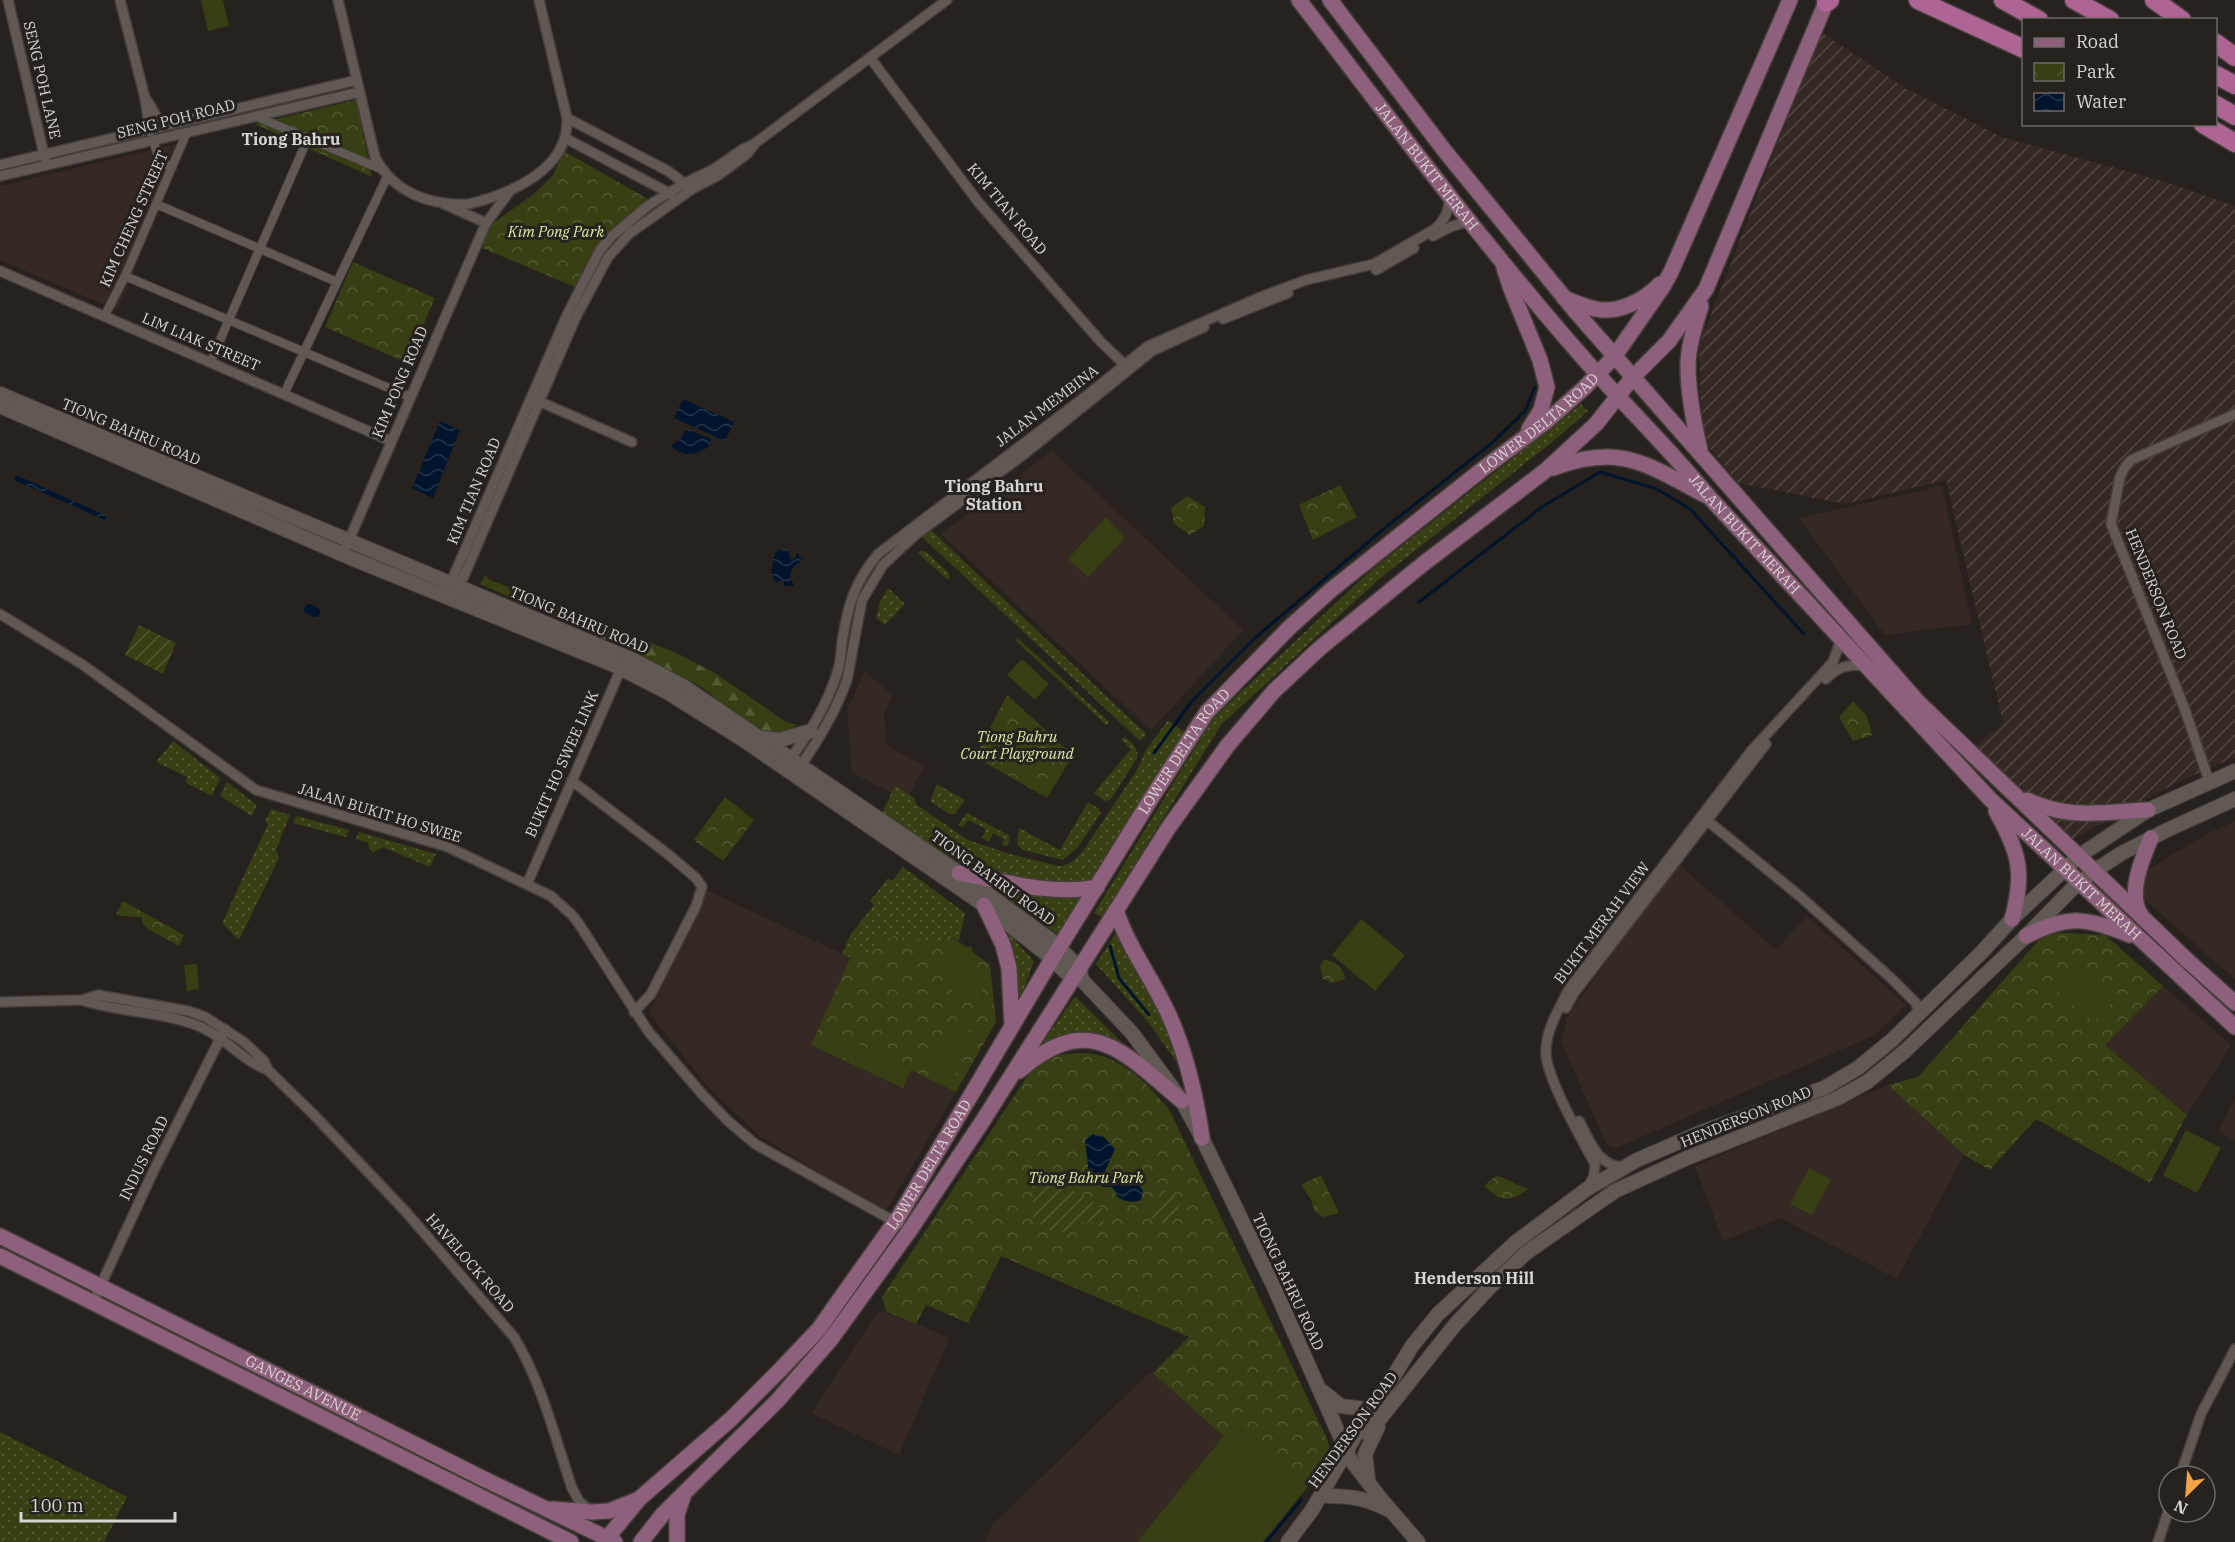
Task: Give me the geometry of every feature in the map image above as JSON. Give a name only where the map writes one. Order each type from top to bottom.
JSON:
[{"type":"highway","points":[[1918,0],[2022,48]]},
{"type":"highway","points":[[2003,0],[2035,18]]},
{"type":"highway","points":[[2074,0],[2106,18]]},
{"type":"highway","points":[[2154,0],[2179,18]]},
{"type":"highway","points":[[2217,44],[2235,57]]},
{"type":"highway","points":[[2217,76],[2235,86]]},
{"type":"highway","points":[[2217,106],[2235,116]]},
{"type":"highway","points":[[2206,126],[2235,143]]},
{"type":"main road","name":"JALAN BUKIT MERAH","points":[[1299,0],[1450,199],[1598,374],[1680,461],[1710,498],[1990,799],[2235,1027]]},
{"type":"main road","name":"JALAN BUKIT MERAH","points":[[1330,0],[1451,159],[1564,298],[1918,702],[2235,1003]]},
{"type":"main road","name":"LOWER DELTA ROAD","points":[[609,1541],[639,1499],[730,1419],[819,1329],[894,1222],[1012,1025],[1207,712],[1290,627],[1331,590],[1548,420],[1614,357],[1671,272],[1790,0]]},
{"type":"main road","name":"LOWER DELTA ROAD","points":[[641,1542],[663,1514],[777,1401],[831,1339],[910,1230],[1078,975],[1116,909],[1168,827],[1228,745],[1274,691],[1320,648],[1370,607],[1545,471],[1596,424],[1618,395],[1668,341],[1706,289],[1826,3]]},
{"type":"main road","points":[[1503,261],[1511,289],[1540,360],[1547,387],[1541,410],[1521,439]]},
{"type":"main road","points":[[1564,298],[1596,309],[1621,308],[1636,302],[1656,289],[1671,272]]},
{"type":"main road","points":[[1701,454],[1694,424],[1688,366],[1692,337],[1706,289]]},
{"type":"main road","name":"TIONG BAHRU ROAD","points":[[0,394],[345,548]]},
{"type":"main road","name":"TIONG BAHRU ROAD","points":[[0,406],[683,686],[984,905],[1056,954]]},
{"type":"main road","points":[[1545,471],[1577,459],[1613,456],[1631,459],[1710,498]]},
{"type":"main road","name":"TIONG BAHRU ROAD","points":[[623,663],[959,873],[1056,954],[1132,1033],[1182,1101],[1202,1138],[1288,1317],[1348,1455],[1419,1542]]},
{"type":"main road","points":[[756,737],[780,740],[810,730]]},
{"type":"main road","name":"HENDERSON ROAD","points":[[1288,1542],[1312,1510],[1326,1496],[1373,1410],[1412,1346],[1438,1314],[1516,1242],[1587,1189],[1624,1167],[1704,1131],[1824,1088],[1840,1080],[1892,1040],[1982,952],[2012,919],[2079,856],[2148,810],[2235,771]]},
{"type":"main road","points":[[2016,795],[2044,808],[2061,812],[2110,814],[2148,810]]},
{"type":"main road","points":[[1990,799],[2015,847],[2018,862],[2017,899],[2012,919]]},
{"type":"main road","name":"HENDERSON ROAD","points":[[1312,1510],[1319,1495],[1348,1455],[1403,1388],[1488,1289],[1526,1253],[1615,1191],[1687,1158],[1855,1089],[1898,1057],[2094,871],[2121,853],[2235,799]]},
{"type":"main road","points":[[2141,916],[2136,908],[2137,876],[2151,838]]},
{"type":"main road","points":[[959,873],[1049,890],[1079,890],[1097,887]]},
{"type":"main road","points":[[984,905],[1003,945],[1009,968],[1012,1025]]},
{"type":"main road","points":[[1116,909],[1124,934],[1167,1011],[1181,1046],[1202,1138]]},
{"type":"main road","points":[[2026,936],[2050,924],[2079,921],[2105,925],[2139,939]]},
{"type":"main road","points":[[1006,1082],[1051,1047],[1081,1039],[1116,1048],[1182,1101]]},
{"type":"main road","name":"GANGES AVENUE","points":[[0,1236],[609,1541]]},
{"type":"main road","name":"GANGES AVENUE","points":[[0,1256],[558,1538],[571,1542]]},
{"type":"main road","points":[[1318,1388],[1341,1406],[1373,1410]]},
{"type":"main road","points":[[1368,1481],[1365,1454],[1379,1425],[1403,1388]]},
{"type":"main road","points":[[677,1542],[677,1515],[685,1491]]},
{"type":"main road","points":[[1326,1496],[1367,1499],[1392,1511]]},
{"type":"main road","points":[[544,1508],[591,1512],[609,1511],[639,1499]]},
{"type":"street","name":"SENG POH LANE","points":[[8,0],[47,167]]},
{"type":"street","points":[[120,0],[145,98],[149,128],[157,153],[171,169]]},
{"type":"street","points":[[338,0],[375,157],[384,173]]},
{"type":"street","points":[[439,202],[469,204],[510,191],[533,179],[552,161],[565,138],[567,118],[539,0]]},
{"type":"street","name":"KIM TIAN ROAD","points":[[452,592],[600,250],[618,230],[668,193],[710,181],[747,154],[754,144],[871,59],[947,0]]},
{"type":"street","name":"KIM TIAN ROAD","points":[[871,59],[979,202],[1101,342],[1127,368]]},
{"type":"street","name":"SENG POH ROAD","points":[[0,165],[357,80]]},
{"type":"street","name":"SENG POH ROAD","points":[[0,177],[254,115],[360,92]]},
{"type":"street","points":[[145,98],[151,104],[156,117],[164,125]]},
{"type":"street","points":[[254,115],[384,173],[411,194],[439,202],[486,223]]},
{"type":"street","points":[[567,118],[668,171],[688,186]]},
{"type":"street","name":"KIM CHENG STREET","points":[[104,317],[125,276],[187,132]]},
{"type":"street","points":[[211,362],[308,138]]},
{"type":"street","points":[[565,138],[649,181],[678,199]]},
{"type":"street","points":[[284,394],[337,282],[384,173]]},
{"type":"street","points":[[649,181],[652,195],[649,205]]},
{"type":"street","name":"KIM TIAN ROAD","points":[[571,317],[616,246],[630,233],[678,199],[688,186]]},
{"type":"street","name":"KIM PONG ROAD","points":[[345,548],[486,223],[510,191]]},
{"type":"street","name":"JALAN MEMBINA","points":[[1127,368],[1148,346],[1170,335],[1306,280],[1374,264],[1435,230],[1449,211],[1450,199]]},
{"type":"street","points":[[156,204],[337,282]]},
{"type":"street","name":"JALAN MEMBINA","points":[[792,767],[832,688],[838,671],[850,599],[858,582],[878,554],[903,539],[1090,393],[1152,351],[1307,286],[1377,270],[1450,226],[1461,222],[1471,222]]},
{"type":"street","name":"LIM LIAK STREET","points":[[0,271],[390,441]]},
{"type":"street","points":[[125,276],[410,397]]},
{"type":"street","points":[[535,400],[632,442]]},
{"type":"street","name":"HENDERSON ROAD","points":[[2209,781],[2184,707],[2111,524],[2120,477],[2131,460],[2235,414]]},
{"type":"street","name":"JALAN MEMBINA","points":[[792,767],[837,707],[847,680],[862,600],[883,565],[903,539]]},
{"type":"street","name":"JALAN BUKIT HO SWEE","points":[[0,614],[83,665],[256,790],[448,847],[551,896],[572,915],[634,1012],[655,1040],[702,1094],[749,1140],[910,1230]]},
{"type":"street","name":"BUKIT MERAH VIEW","points":[[1624,1167],[1616,1167],[1602,1161],[1577,1118],[1552,1060],[1554,1036],[1563,1013],[1574,993],[1752,750],[1827,669],[1836,656],[1841,639]]},
{"type":"street","name":"BUKIT HO SWEE LINK","points":[[527,884],[623,663]]},
{"type":"street","name":"BUKIT MERAH VIEW","points":[[1587,1189],[1594,1176],[1594,1164],[1546,1061],[1550,1030],[1569,989],[1705,816],[1784,721],[1831,673],[1848,665],[1864,665]]},
{"type":"street","points":[[572,781],[669,855],[696,878],[702,887],[696,906],[651,994],[634,1012]]},
{"type":"street","points":[[1705,816],[1825,913],[1920,999],[1931,1002]]},
{"type":"street","points":[[1705,816],[1802,898],[1885,973],[1916,1003],[1917,1016]]},
{"type":"street","name":"HAVELOCK ROAD","points":[[0,1002],[82,1000],[100,1006],[165,1016],[223,1033],[258,1067],[267,1070],[406,1212],[514,1337],[523,1352],[542,1397],[572,1488],[579,1501],[591,1512]]},
{"type":"street","name":"INDUS ROAD","points":[[93,1302],[153,1172],[223,1033]]},
{"type":"street","points":[[2184,1464],[2201,1414],[2235,1349]]},
{"type":"street","points":[[2158,1542],[2164,1524]]},
{"type":"shaded area","points":[[1821,32],[1905,88],[2002,137],[2163,181],[2235,206],[2235,757],[2178,782],[2073,839],[1976,747],[2003,723],[1946,480],[1845,504],[1738,483],[1709,447],[1701,414],[1699,345]]},
{"type":"shaded area","points":[[189,141],[117,310],[0,260],[0,186]]},
{"type":"shaded area","points":[[1052,451],[1243,630],[1151,730],[941,534]]},
{"type":"shaded area","points":[[1942,486],[1972,624],[1885,635],[1799,518]]},
{"type":"shaded area","points":[[865,671],[892,696],[884,714],[886,745],[924,766],[906,801],[852,772],[847,710]]},
{"type":"shaded area","points":[[2235,821],[2235,979],[2126,883],[2205,835]]},
{"type":"shaded area","points":[[1676,862],[1776,950],[1807,916],[1906,1005],[1875,1035],[1616,1148],[1607,1145],[1561,1042],[1567,1018]]},
{"type":"shaded area","points":[[708,891],[851,958],[959,941],[990,965],[996,1022],[886,1212],[761,1137],[709,1088],[649,1013]]},
{"type":"shaded area","points":[[2163,986],[2231,1045],[2187,1115],[2105,1045]]},
{"type":"shaded area","points":[[1888,1085],[1964,1155],[1897,1279],[1780,1218],[1723,1241],[1695,1166]]},
{"type":"shaded area","points":[[2235,1098],[2235,1140],[2218,1131]]},
{"type":"shaded area","points":[[886,1311],[949,1338],[899,1455],[811,1413],[877,1313]]},
{"type":"shaded area","points":[[1153,1373],[1223,1436],[1137,1542],[985,1542],[991,1526],[1148,1374]]},
{"type":"green space","points":[[201,0],[223,0],[229,26],[208,31]]},
{"type":"green space","points":[[356,100],[372,177],[255,124]]},
{"type":"green space","name":"Kim Pong Park","points":[[564,151],[648,199],[613,228],[599,245],[577,288],[480,247],[489,226],[534,194],[553,175]]},
{"type":"green space","points":[[353,262],[435,298],[407,363],[325,327]]},
{"type":"green space","points":[[1581,404],[1588,411],[1378,580],[1221,725],[1102,917],[1094,913],[1213,718],[1370,571]]},
{"type":"green space","points":[[1340,485],[1357,517],[1313,540],[1299,505]]},
{"type":"green space","points":[[1187,496],[1205,507],[1204,526],[1190,535],[1174,524],[1171,508]]},
{"type":"green space","points":[[1106,517],[1125,538],[1088,577],[1068,559]]},
{"type":"green space","points":[[930,529],[1146,734],[1140,741],[922,537]]},
{"type":"green space","points":[[925,551],[948,572],[950,577],[948,580],[918,553]]},
{"type":"green space","points":[[485,575],[490,580],[674,652],[715,673],[786,722],[798,725],[779,732],[769,732],[750,725],[696,684],[670,670],[480,584]]},
{"type":"green space","points":[[888,588],[905,604],[885,625],[876,618],[880,602]]},
{"type":"green space","points":[[139,625],[176,643],[163,674],[125,655]]},
{"type":"green space","points":[[1018,638],[1109,722],[1106,725],[1016,641]]},
{"type":"green space","points":[[1022,659],[1049,684],[1035,700],[1007,675]]},
{"type":"green space","name":"Tiong Bahru Court Playground","points":[[1007,695],[1073,755],[1047,798],[975,757]]},
{"type":"green space","points":[[1853,701],[1867,716],[1872,735],[1853,741],[1839,717]]},
{"type":"green space","points":[[1168,720],[1187,734],[1062,937],[880,817],[895,786],[913,797],[917,805],[968,840],[1010,854],[1058,866],[1066,865],[1083,851],[1137,770],[1146,750]]},
{"type":"green space","points":[[1125,737],[1136,749],[1137,758],[1111,799],[1105,801],[1094,793],[1131,749],[1121,739]]},
{"type":"green space","points":[[173,741],[220,778],[212,796],[186,783],[187,777],[156,762]]},
{"type":"green space","points":[[227,782],[257,805],[252,816],[220,796]]},
{"type":"green space","points":[[937,784],[965,800],[954,815],[930,801]]},
{"type":"green space","points":[[725,797],[754,820],[723,861],[694,840]]},
{"type":"green space","points":[[1088,802],[1098,808],[1101,813],[1078,847],[1063,860],[1023,850],[1017,845],[1019,828],[1060,850]]},
{"type":"green space","points":[[271,809],[290,815],[276,850],[279,858],[239,940],[222,923],[268,824],[265,822]]},
{"type":"green space","points":[[967,813],[1010,836],[1008,845],[1002,846],[1004,839],[993,833],[989,842],[982,838],[986,829],[968,820],[962,828],[958,825]]},
{"type":"green space","points":[[296,816],[349,830],[346,837],[293,823]]},
{"type":"green space","points":[[359,832],[436,854],[430,867],[383,847],[372,853],[367,842],[356,839]]},
{"type":"green space","points":[[903,867],[965,913],[959,941],[948,934],[940,946],[890,940],[869,956],[855,949],[851,958],[842,954],[851,934],[874,905],[870,901],[888,878],[892,881]]},
{"type":"green space","points":[[123,901],[184,935],[179,946],[148,929],[142,923],[142,917],[116,914]]},
{"type":"green space","points":[[1361,919],[1405,955],[1375,991],[1332,955]]},
{"type":"green space","points":[[998,922],[1034,961],[1018,1005]]},
{"type":"green space","points":[[1117,931],[1161,1013],[1182,1070],[1149,1023],[1096,964]]},
{"type":"green space","points":[[2046,932],[2105,935],[2163,986],[2105,1045],[2187,1115],[2150,1183],[2036,1119],[1990,1170],[1964,1155],[1888,1085],[1918,1077]]},
{"type":"green space","points":[[881,933],[890,940],[895,934],[908,943],[914,935],[927,946],[932,939],[940,946],[948,934],[990,965],[996,1022],[956,1092],[911,1070],[903,1088],[811,1045],[855,948],[869,955]]},
{"type":"green space","points":[[971,946],[983,992],[955,999],[943,954]]},
{"type":"green space","points":[[1324,960],[1338,965],[1345,979],[1333,983],[1323,979],[1320,966]]},
{"type":"green space","points":[[197,964],[199,989],[187,991],[184,965]]},
{"type":"green space","points":[[2074,972],[2111,1003],[2094,1022],[2058,992]]},
{"type":"green space","points":[[1075,996],[1157,1077],[1091,1040],[1039,1048]]},
{"type":"green space","points":[[949,1021],[975,1034],[953,1080],[927,1068]]},
{"type":"green space","points":[[825,1028],[864,1047],[857,1064],[818,1046]]},
{"type":"green space","points":[[868,1048],[909,1067],[901,1085],[861,1067]]},
{"type":"green space","name":"Tiong Bahru Park","points":[[1089,1053],[1115,1062],[1145,1083],[1170,1111],[1328,1441],[1331,1454],[1309,1485],[1233,1424],[1223,1436],[1153,1373],[1189,1337],[1001,1256],[968,1323],[926,1305],[916,1324],[886,1311],[882,1297],[1030,1072],[1044,1060],[1064,1054]]},
{"type":"green space","points":[[2186,1130],[2221,1148],[2197,1193],[2163,1175]]},
{"type":"green space","points":[[1809,1168],[1831,1180],[1812,1215],[1790,1204]]},
{"type":"green space","points":[[1033,1174],[1071,1190],[1108,1210],[1102,1227],[1089,1222],[1074,1226],[1057,1235],[1033,1220]]},
{"type":"green space","points":[[1321,1175],[1339,1213],[1323,1217],[1314,1211],[1312,1201],[1301,1185]]},
{"type":"green space","points":[[1496,1176],[1529,1188],[1517,1196],[1501,1198],[1484,1186]]},
{"type":"green space","points":[[1162,1190],[1182,1200],[1170,1226],[1149,1217]]},
{"type":"green space","points":[[1233,1424],[1309,1485],[1263,1542],[1137,1542]]},
{"type":"green space","points":[[0,1432],[127,1497],[104,1542],[0,1542]]},
{"type":"water","points":[[683,399],[734,422],[725,441],[674,418]]},
{"type":"water","points":[[440,421],[460,430],[433,498],[412,488]]},
{"type":"water","points":[[687,429],[711,439],[708,447],[698,452],[685,454],[671,446]]},
{"type":"water","points":[[16,475],[107,516],[105,520],[14,480]]},
{"type":"water","points":[[782,548],[789,552],[790,560],[795,558],[797,553],[803,560],[792,568],[790,578],[794,585],[792,586],[785,586],[783,579],[776,583],[771,573],[775,553]]},
{"type":"water","points":[[1093,1134],[1104,1137],[1115,1149],[1105,1171],[1107,1174],[1123,1175],[1136,1181],[1143,1191],[1141,1200],[1132,1202],[1122,1200],[1112,1187],[1103,1187],[1087,1178],[1085,1140]]},
{"type":"waterway","points":[[1154,753],[1192,701],[1255,638],[1386,527],[1492,443],[1525,411],[1535,387]]},
{"type":"waterway","points":[[1419,602],[1542,507],[1600,472],[1657,489],[1690,509],[1804,634]]},
{"type":"waterway","points":[[309,609],[315,612]]},
{"type":"waterway","points":[[1110,946],[1119,978],[1149,1015]]},
{"type":"waterway","points":[[1266,1542],[1301,1500]]},
{"type":"district","name":"Tiong Bahru","points":[[291,139]]},
{"type":"district","name":"Tiong Bahru Station","points":[[994,495]]},
{"type":"district","name":"Henderson Hill","points":[[1474,1278]]}]
